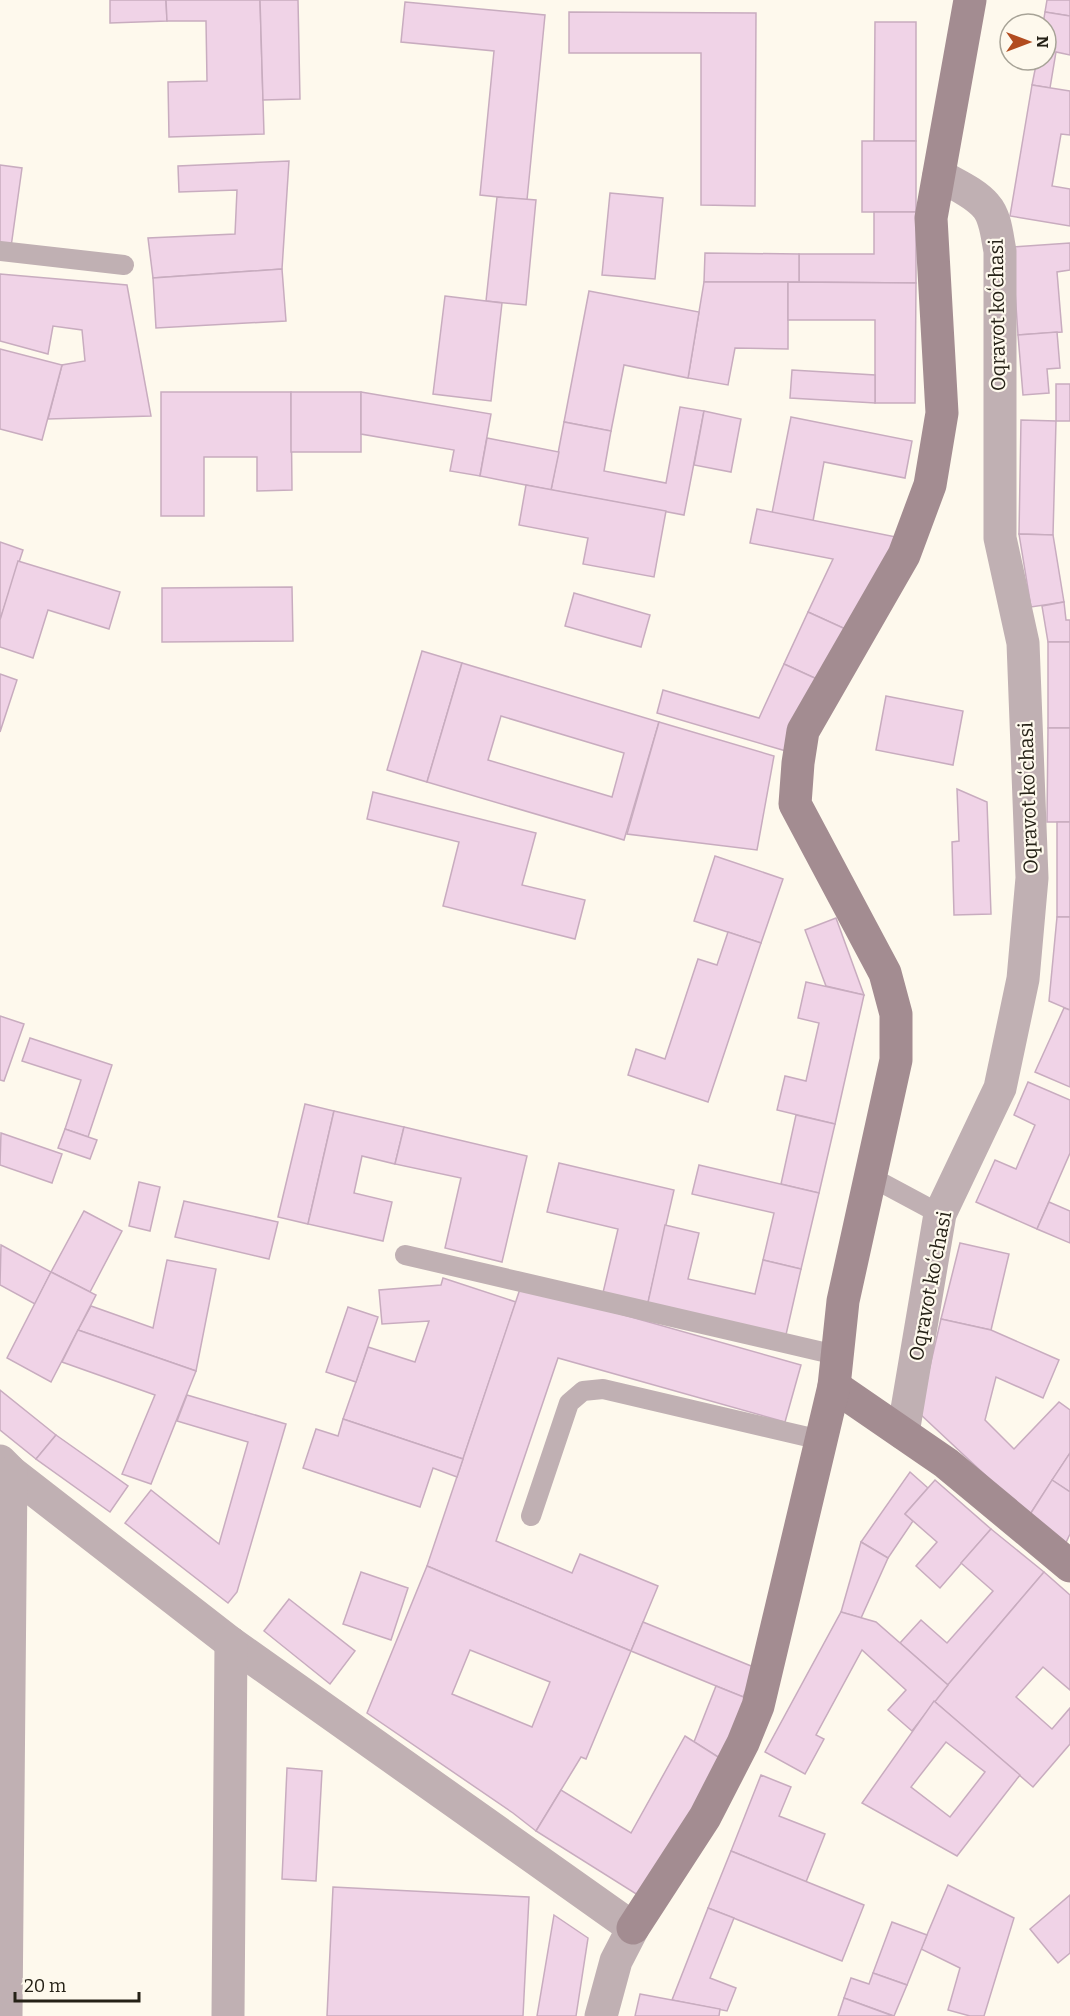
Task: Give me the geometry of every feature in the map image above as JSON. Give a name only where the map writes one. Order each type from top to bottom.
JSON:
[{"type":"street","points":[[601,2016],[616,1961],[633,1928],[705,1817],[743,1743],[758,1706],[821,1440],[835,1371],[843,1301],[896,1060],[896,1014],[885,973],[795,804],[797,773],[803,731],[904,555],[930,484],[942,413],[931,218],[970,0]]},
{"type":"street","name":"Oqravot koʻchasi","points":[[903,1433],[940,1214],[1000,1088],[1023,979],[1032,878],[1023,643],[1000,538],[1000,251],[996,228],[988,207],[973,195],[939,175]]},
{"type":"street","points":[[835,1371],[903,1433],[946,1463],[1070,1566]]},
{"type":"street","points":[[6,1466],[231,1643],[633,1928]]},
{"type":"street","points":[[6,1466],[6,2016]]},
{"type":"street","points":[[228,2016],[231,1643]]},
{"type":"lane","points":[[0,251],[123,265]]},
{"type":"lane","points":[[871,1177],[940,1214]]},
{"type":"lane","points":[[405,1255],[835,1371]]},
{"type":"lane","points":[[531,1516],[569,1403],[583,1391],[603,1389],[821,1440]]},
{"type":"building","points":[[110,0],[166,0],[167,21],[110,23]]},
{"type":"building","points":[[166,0],[260,0],[264,134],[169,137],[168,82],[207,81],[206,21],[167,21]]},
{"type":"building","points":[[260,0],[298,0],[300,99],[263,100]]},
{"type":"building","points":[[1047,0],[1070,0],[1070,16],[1058,14],[1058,12],[1045,12]]},
{"type":"building","points":[[405,2],[545,15],[527,200],[480,195],[494,51],[401,42]]},
{"type":"building","points":[[569,12],[756,13],[755,206],[701,205],[701,53],[569,53]]},
{"type":"building","points":[[1058,14],[1070,16],[1070,55],[1058,52]]},
{"type":"building","points":[[875,22],[916,22],[916,141],[874,141]]},
{"type":"building","points":[[1035,72],[1053,72],[1050,88],[1032,85]]},
{"type":"building","points":[[1032,85],[1070,91],[1070,135],[1061,134],[1052,186],[1070,189],[1070,226],[1010,216]]},
{"type":"building","points":[[862,141],[916,141],[916,212],[862,212]]},
{"type":"building","points":[[289,161],[282,269],[153,278],[148,238],[235,234],[237,190],[179,192],[178,166]]},
{"type":"building","points":[[0,165],[22,168],[11,247],[0,246]]},
{"type":"building","points":[[610,193],[663,198],[655,279],[602,275]]},
{"type":"building","points":[[497,197],[536,200],[526,305],[486,301]]},
{"type":"building","points":[[874,212],[916,212],[916,283],[799,282],[799,254],[874,254]]},
{"type":"building","points":[[1070,243],[1070,270],[1057,272],[1062,332],[1018,335],[1012,247]]},
{"type":"building","points":[[705,253],[799,254],[799,282],[704,282]]},
{"type":"building","points":[[282,269],[286,321],[156,328],[153,278]]},
{"type":"building","points":[[0,274],[127,285],[151,416],[48,419],[62,365],[85,361],[82,330],[53,326],[48,354],[0,341]]},
{"type":"building","points":[[704,282],[788,282],[788,349],[735,348],[728,385],[688,378]]},
{"type":"building","points":[[788,282],[916,283],[915,403],[875,403],[875,320],[788,320]]},
{"type":"building","points":[[589,291],[699,312],[688,378],[624,365],[611,431],[564,422]]},
{"type":"building","points":[[445,296],[502,303],[491,401],[433,394]]},
{"type":"building","points":[[1057,332],[1060,368],[1047,369],[1049,393],[1023,395],[1018,335]]},
{"type":"building","points":[[0,349],[62,365],[42,440],[0,429]]},
{"type":"building","points":[[792,370],[875,375],[875,403],[790,398]]},
{"type":"building","points":[[1056,384],[1070,384],[1070,421],[1056,421]]},
{"type":"building","points":[[161,392],[291,392],[292,490],[257,491],[257,457],[204,457],[204,516],[161,516]]},
{"type":"building","points":[[291,392],[361,392],[361,452],[291,452]]},
{"type":"building","points":[[361,392],[491,414],[480,476],[450,471],[454,450],[361,434]]},
{"type":"building","points":[[680,407],[704,411],[684,515],[551,490],[564,422],[611,431],[604,471],[666,483]]},
{"type":"building","points":[[704,411],[741,419],[731,472],[694,465]]},
{"type":"building","points":[[791,417],[912,441],[905,478],[824,462],[813,521],[772,513]]},
{"type":"building","points":[[1021,420],[1056,421],[1053,535],[1019,534]]},
{"type":"building","points":[[487,438],[559,452],[551,490],[480,476]]},
{"type":"building","points":[[526,485],[666,511],[654,577],[583,564],[588,538],[519,525]]},
{"type":"building","points":[[757,509],[896,537],[852,632],[808,612],[833,559],[750,543]]},
{"type":"building","points":[[1019,534],[1053,535],[1064,602],[1031,607]]},
{"type":"building","points":[[0,542],[23,550],[0,620]]},
{"type":"building","points":[[18,561],[120,592],[109,629],[48,610],[33,658],[0,647],[0,620]]},
{"type":"building","points":[[292,587],[293,641],[162,642],[162,588]]},
{"type":"building","points":[[574,593],[650,615],[641,647],[565,626]]},
{"type":"building","points":[[1064,602],[1066,620],[1070,620],[1070,642],[1048,642],[1042,606]]},
{"type":"building","points":[[808,612],[852,632],[828,684],[784,664]]},
{"type":"building","points":[[1048,642],[1070,642],[1070,728],[1048,728]]},
{"type":"building","points":[[422,651],[462,663],[427,782],[387,770]]},
{"type":"building","points":[[462,663],[659,722],[624,840],[427,782]],"holes":[[[501,716],[624,753],[612,797],[488,760]]]},
{"type":"building","points":[[784,664],[819,680],[786,751],[657,713],[663,690],[759,718]]},
{"type":"building","points":[[0,674],[17,680],[0,732]]},
{"type":"building","points":[[886,696],[963,711],[953,765],[876,750]]},
{"type":"building","points":[[659,722],[774,756],[757,850],[627,834]]},
{"type":"building","points":[[1048,728],[1070,728],[1070,822],[1047,822]]},
{"type":"building","points":[[957,789],[987,802],[991,914],[954,915],[952,842],[959,841]]},
{"type":"building","points":[[373,792],[536,833],[522,885],[585,900],[575,939],[443,906],[459,842],[367,819]]},
{"type":"building","points":[[1057,822],[1070,822],[1070,917],[1057,917]]},
{"type":"building","points":[[715,856],[783,879],[761,943],[694,921]]},
{"type":"building","points":[[1057,917],[1070,917],[1070,1010],[1049,1001]]},
{"type":"building","points":[[836,918],[864,995],[826,986],[805,930]]},
{"type":"building","points":[[728,932],[761,943],[708,1102],[628,1075],[636,1049],[665,1059],[698,959],[717,965]]},
{"type":"building","points":[[806,982],[864,995],[835,1124],[777,1110],[785,1076],[806,1081],[819,1023],[798,1018]]},
{"type":"building","points":[[1064,1008],[1070,1010],[1070,1087],[1035,1072]]},
{"type":"building","points":[[0,1016],[24,1024],[4,1081],[0,1080]]},
{"type":"building","points":[[30,1038],[112,1065],[88,1137],[65,1129],[81,1080],[22,1061]]},
{"type":"building","points":[[1028,1082],[1070,1100],[1070,1153],[1037,1229],[976,1202],[995,1160],[1016,1169],[1035,1125],[1014,1115]]},
{"type":"building","points":[[305,1104],[334,1111],[308,1224],[278,1217]]},
{"type":"building","points":[[334,1111],[404,1127],[395,1164],[362,1156],[354,1193],[392,1202],[383,1241],[308,1224]]},
{"type":"building","points":[[796,1115],[835,1124],[819,1193],[781,1184]]},
{"type":"building","points":[[404,1127],[527,1156],[502,1262],[445,1248],[461,1178],[395,1164]]},
{"type":"building","points":[[65,1129],[97,1140],[90,1159],[58,1148]]},
{"type":"building","points":[[1,1133],[62,1154],[52,1183],[0,1165]]},
{"type":"building","points":[[559,1163],[674,1190],[647,1307],[602,1297],[618,1229],[547,1212]]},
{"type":"building","points":[[699,1165],[819,1193],[801,1269],[763,1260],[774,1213],[692,1194]]},
{"type":"building","points":[[139,1182],[160,1187],[150,1231],[129,1226]]},
{"type":"building","points":[[184,1201],[278,1222],[269,1259],[175,1237]]},
{"type":"building","points":[[1049,1202],[1070,1211],[1070,1243],[1037,1229]]},
{"type":"building","points":[[84,1211],[122,1231],[90,1292],[51,1272]]},
{"type":"building","points":[[665,1225],[699,1233],[688,1279],[755,1294],[763,1260],[801,1269],[785,1339],[647,1307]]},
{"type":"building","points":[[960,1243],[1009,1254],[991,1330],[941,1319]]},
{"type":"building","points":[[1,1245],[51,1272],[35,1304],[0,1285]]},
{"type":"building","points":[[167,1260],[216,1269],[196,1371],[78,1330],[91,1306],[153,1328]]},
{"type":"building","points":[[51,1272],[96,1295],[51,1382],[7,1358]]},
{"type":"building","points":[[443,1278],[516,1302],[463,1459],[343,1419],[368,1347],[415,1362],[429,1321],[382,1324],[379,1290],[441,1285]]},
{"type":"building","points":[[521,1286],[801,1365],[785,1422],[558,1358],[496,1541],[572,1573],[580,1554],[658,1586],[631,1651],[427,1566]]},
{"type":"building","points":[[348,1307],[378,1317],[356,1382],[326,1372]]},
{"type":"building","points":[[941,1319],[991,1330],[1059,1360],[1043,1398],[996,1377],[985,1420],[1014,1449],[1059,1402],[1070,1410],[1070,1453],[1029,1516],[919,1413]]},
{"type":"building","points":[[78,1330],[196,1371],[151,1484],[122,1474],[155,1395],[62,1362]]},
{"type":"building","points":[[0,1390],[56,1435],[36,1459],[0,1430]]},
{"type":"building","points":[[187,1395],[286,1424],[237,1592],[228,1603],[125,1523],[151,1490],[219,1544],[248,1442],[177,1421]]},
{"type":"building","points":[[343,1419],[463,1459],[457,1477],[433,1468],[420,1507],[303,1468],[316,1429],[338,1436]]},
{"type":"building","points":[[56,1435],[128,1486],[110,1512],[36,1459]]},
{"type":"building","points":[[1070,1453],[1070,1492],[1052,1480]]},
{"type":"building","points":[[910,1472],[928,1488],[905,1514],[913,1521],[888,1558],[861,1542]]},
{"type":"building","points":[[935,1480],[991,1529],[940,1588],[916,1566],[937,1542],[905,1514]]},
{"type":"building","points":[[1052,1480],[1070,1492],[1070,1534],[1063,1549],[1029,1516]]},
{"type":"building","points":[[991,1529],[1044,1572],[948,1685],[900,1643],[921,1620],[947,1643],[993,1591],[961,1563]]},
{"type":"building","points":[[861,1542],[888,1558],[861,1618],[841,1612]]},
{"type":"building","points":[[427,1566],[631,1651],[586,1759],[581,1757],[536,1831],[367,1713]],"holes":[[[470,1650],[550,1682],[532,1727],[452,1694]]]},
{"type":"building","points":[[361,1572],[408,1588],[391,1640],[343,1624]]},
{"type":"building","points":[[1044,1572],[1070,1595],[1070,1690],[1043,1667],[1016,1697],[1052,1729],[1070,1708],[1070,1744],[1033,1787],[934,1701]]},
{"type":"building","points":[[289,1599],[355,1651],[330,1684],[264,1631]]},
{"type":"building","points":[[841,1612],[876,1622],[948,1685],[912,1731],[888,1710],[906,1690],[862,1650],[816,1735],[824,1739],[805,1774],[765,1752]]},
{"type":"building","points":[[643,1622],[756,1668],[743,1697],[631,1651]]},
{"type":"building","points":[[716,1686],[751,1700],[726,1762],[694,1742]]},
{"type":"building","points":[[934,1701],[1020,1775],[957,1856],[862,1803]],"holes":[[[946,1742],[985,1772],[950,1817],[911,1787]]]},
{"type":"building","points":[[685,1736],[726,1762],[641,1897],[536,1831],[561,1790],[631,1833]]},
{"type":"building","points":[[287,1768],[322,1771],[316,1881],[282,1879]]},
{"type":"building","points":[[761,1775],[791,1787],[779,1816],[825,1834],[806,1882],[731,1851]]},
{"type":"building","points":[[731,1851],[864,1905],[842,1961],[708,1908]]},
{"type":"building","points":[[948,1885],[1014,1918],[984,2016],[970,2016],[948,2010],[960,1968],[921,1949]]},
{"type":"building","points":[[333,1887],[529,1897],[523,2016],[327,2016]]},
{"type":"building","points":[[1070,1895],[1070,1953],[1058,1963],[1030,1929]]},
{"type":"building","points":[[708,1908],[734,1918],[710,1978],[736,1988],[727,2011],[672,2000]]},
{"type":"building","points":[[554,1915],[588,1938],[576,2016],[537,2016]]},
{"type":"building","points":[[892,1922],[927,1935],[907,1985],[873,1973]]},
{"type":"building","points":[[873,1973],[907,1985],[894,2016],[844,1998],[851,1978],[869,1984]]},
{"type":"building","points":[[640,1994],[720,2009],[719,2016],[635,2016]]},
{"type":"building","points":[[844,1998],[893,2016],[838,2016]]}]
